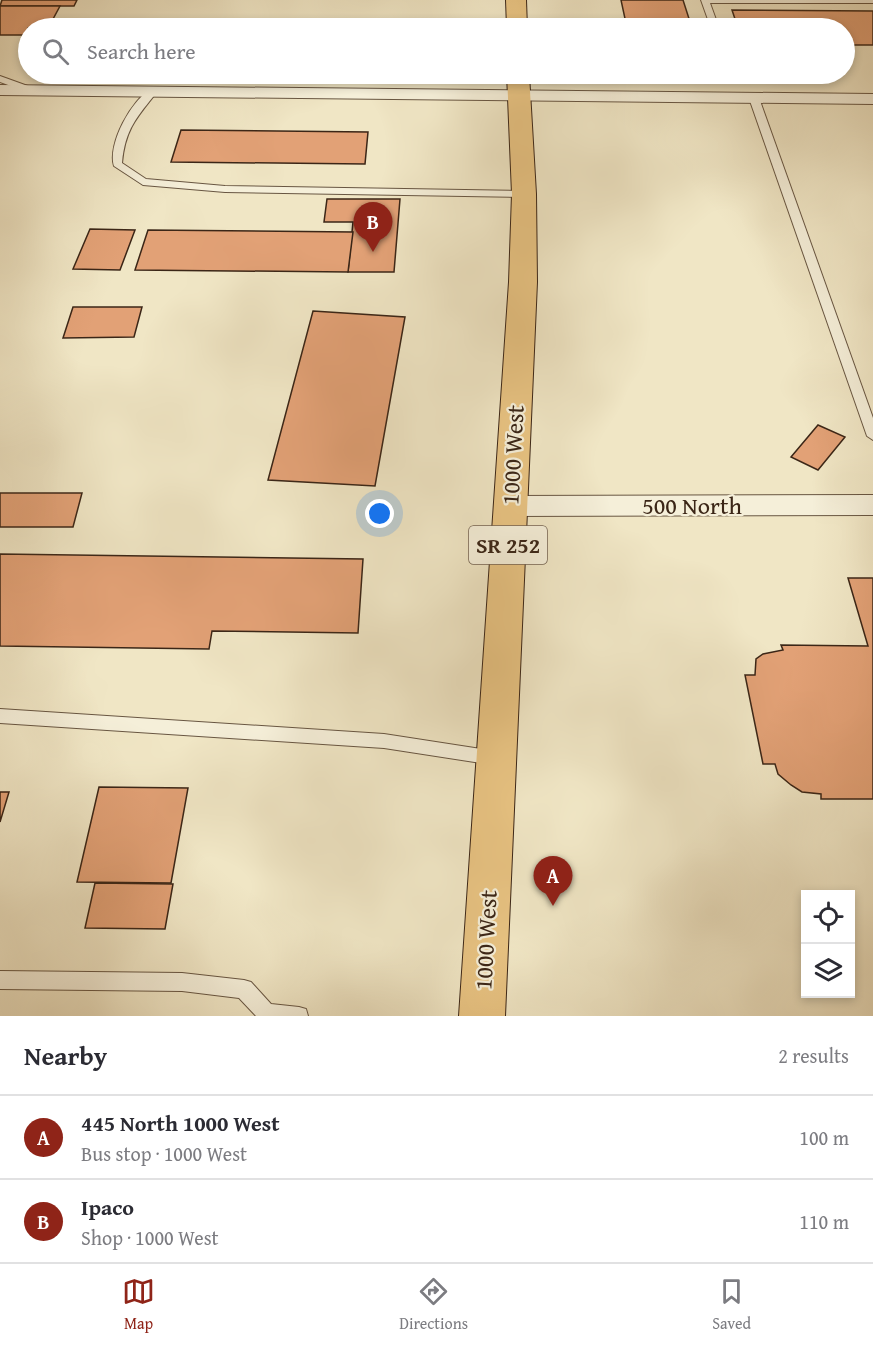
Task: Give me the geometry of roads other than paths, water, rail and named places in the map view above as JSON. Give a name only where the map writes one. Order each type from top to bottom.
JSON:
[{"type":"main road","points":[[516,0],[517,18]]},
{"type":"main road","name":"1000 West","points":[[482,1016],[523,282],[524,194],[519,85]]},
{"type":"street","points":[[0,90],[152,92],[519,85],[754,98],[873,99]]},
{"type":"street","name":"500 North","points":[[510,506],[873,505]]},
{"type":"lane","points":[[711,18],[705,1],[873,1]]},
{"type":"lane","points":[[0,79],[33,91]]},
{"type":"lane","points":[[152,92],[132,115],[118,140],[117,164],[143,182],[225,189],[524,194]]},
{"type":"lane","points":[[754,98],[873,436]]},
{"type":"lane","points":[[0,716],[384,741],[496,758]]},
{"type":"lane","points":[[0,980],[182,982],[244,989],[265,1014],[299,1016]]},
{"type":"place","name":"Ipaco","points":[[373,252]]},
{"type":"place","name":"445 North 1000 West","points":[[553,906]]}]
